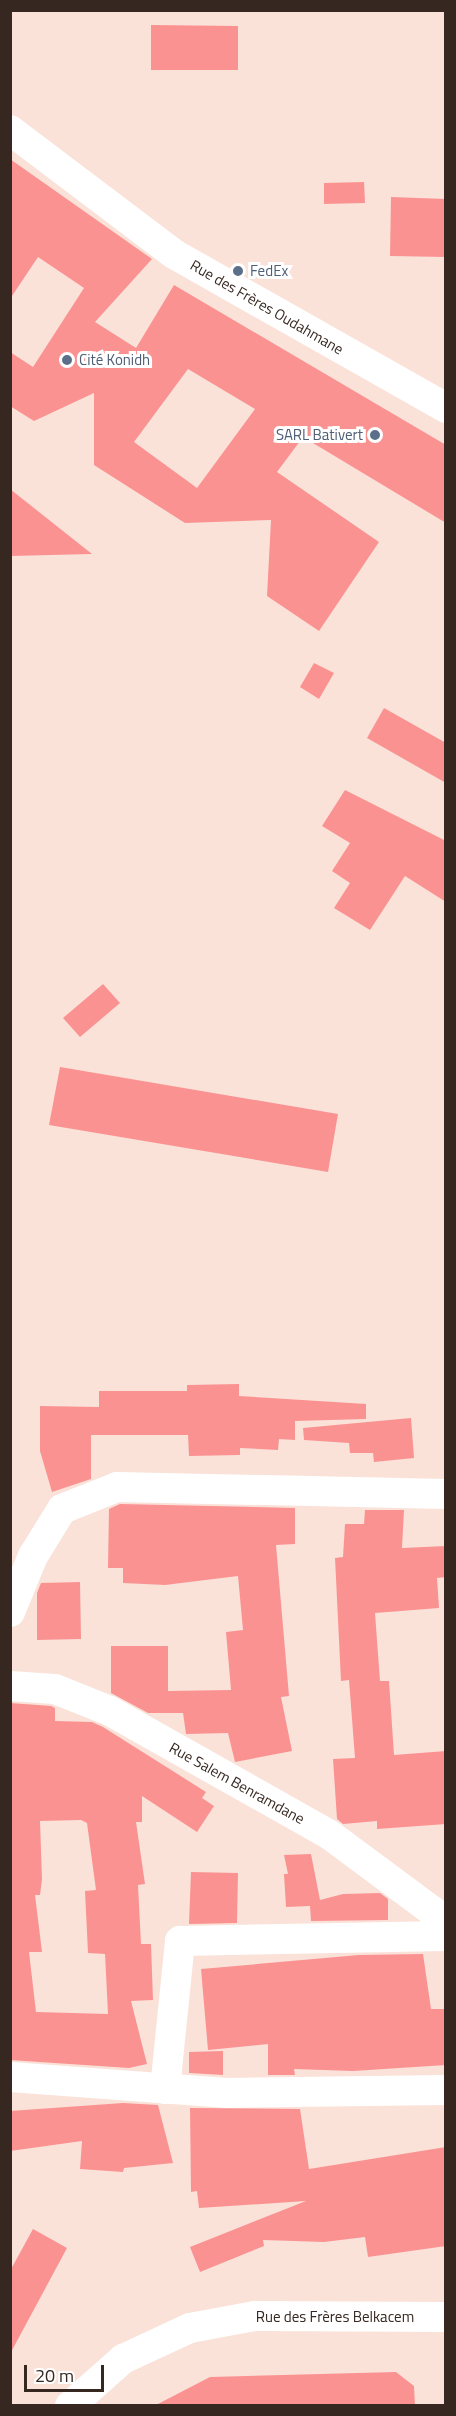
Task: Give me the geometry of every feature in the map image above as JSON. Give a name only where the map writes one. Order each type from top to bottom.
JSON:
[{"type":"street","name":"Rue des Frères Oudahmane","points":[[10,129],[174,254],[446,408]]},
{"type":"street","points":[[10,1612],[33,1556],[62,1509],[117,1487],[446,1494]]},
{"type":"street","name":"Rue Salem Benramdane","points":[[10,1686],[55,1689],[110,1711],[330,1835],[446,1921]]},
{"type":"street","points":[[165,2089],[180,1941],[446,1936]]},
{"type":"street","points":[[10,2077],[227,2093],[446,2090]]},
{"type":"street","name":"Rue des Frères Belkacem","points":[[70,2406],[123,2358],[190,2328],[255,2316],[446,2317]]},
{"type":"building","points":[[151,25],[238,26],[238,70],[151,70]]},
{"type":"building","points":[[10,159],[152,259],[95,322],[136,348],[174,285],[446,445],[446,523],[303,437],[277,472],[379,542],[319,631],[267,596],[271,520],[185,523],[94,465],[94,393],[34,421],[10,406],[10,352],[33,367],[84,288],[38,257],[10,299]],"holes":[[[188,369],[255,409],[197,488],[134,442]]]},
{"type":"building","points":[[364,182],[365,203],[324,204],[324,183]]},
{"type":"building","points":[[391,197],[446,199],[446,257],[390,256]]},
{"type":"building","points":[[10,489],[92,554],[10,556]]},
{"type":"building","points":[[314,663],[334,673],[319,699],[300,687]]},
{"type":"building","points":[[384,708],[446,743],[446,783],[367,738]]},
{"type":"building","points":[[345,790],[446,841],[446,902],[405,876],[370,930],[334,908],[350,883],[332,871],[350,843],[322,826]]},
{"type":"building","points":[[103,984],[120,1003],[80,1037],[63,1018]]},
{"type":"building","points":[[60,1067],[338,1114],[328,1172],[49,1125]]},
{"type":"building","points":[[239,1384],[239,1396],[366,1404],[366,1419],[295,1421],[295,1440],[279,1439],[278,1450],[240,1448],[240,1455],[189,1456],[188,1435],[91,1435],[91,1479],[52,1492],[40,1451],[40,1406],[99,1407],[99,1391],[187,1391],[187,1385]]},
{"type":"building","points":[[411,1418],[414,1458],[374,1462],[373,1453],[350,1453],[349,1443],[304,1440],[303,1428]]},
{"type":"building","points":[[120,1504],[295,1508],[295,1544],[276,1545],[289,1696],[281,1697],[292,1751],[235,1762],[228,1733],[186,1734],[183,1713],[148,1713],[111,1693],[111,1646],[168,1646],[168,1691],[231,1690],[226,1632],[243,1630],[238,1576],[165,1585],[123,1583],[123,1568],[108,1568],[109,1509]]},
{"type":"building","points":[[365,1510],[404,1510],[402,1548],[446,1546],[446,1577],[437,1578],[439,1608],[375,1613],[380,1681],[389,1681],[394,1755],[446,1751],[446,1824],[377,1829],[377,1821],[343,1824],[337,1819],[333,1759],[355,1758],[349,1680],[341,1681],[335,1558],[343,1557],[345,1524],[364,1524]]},
{"type":"building","points":[[80,1582],[81,1639],[37,1640],[37,1593],[41,1583]]},
{"type":"building","points":[[10,1703],[51,1706],[55,1708],[55,1721],[92,1722],[103,1727],[206,1792],[202,1798],[214,1806],[197,1832],[142,1796],[142,1822],[136,1822],[145,1884],[138,1885],[141,1944],[151,1944],[153,2000],[131,2001],[147,2064],[129,2068],[10,2060]],"holes":[[[81,1820],[87,1823],[96,1890],[85,1891],[88,1953],[105,1954],[108,2014],[36,2012],[29,1952],[42,1952],[35,1895],[40,1895],[42,1879],[40,1821]]]},
{"type":"building","points":[[311,1854],[320,1900],[343,1894],[380,1893],[388,1899],[388,1920],[311,1921],[310,1906],[286,1907],[284,1874],[288,1874],[284,1855]]},
{"type":"building","points":[[191,1872],[238,1873],[237,1923],[189,1924]]},
{"type":"building","points":[[423,1954],[431,2009],[446,2009],[446,2065],[353,2071],[294,2069],[295,2075],[268,2075],[268,2044],[208,2050],[201,1969],[359,1955]]},
{"type":"building","points":[[223,2051],[223,2075],[189,2073],[189,2052]]},
{"type":"building","points":[[123,2103],[158,2105],[173,2163],[124,2168],[123,2172],[80,2169],[82,2141],[10,2151],[10,2111]]},
{"type":"building","points":[[190,2108],[300,2109],[309,2169],[446,2147],[446,2246],[368,2257],[365,2237],[324,2242],[263,2240],[264,2246],[200,2272],[190,2247],[306,2201],[199,2208],[197,2191],[191,2192]]},
{"type":"building","points":[[33,2229],[67,2248],[10,2354],[10,2271]]},
{"type":"building","points":[[396,2372],[414,2386],[415,2406],[154,2406],[210,2377]]},
{"type":"place","name":"FedEx","points":[[238,271]]},
{"type":"place","name":"Cité Konidh","points":[[67,360]]},
{"type":"place","name":"SARL Bativert","points":[[375,435]]}]
